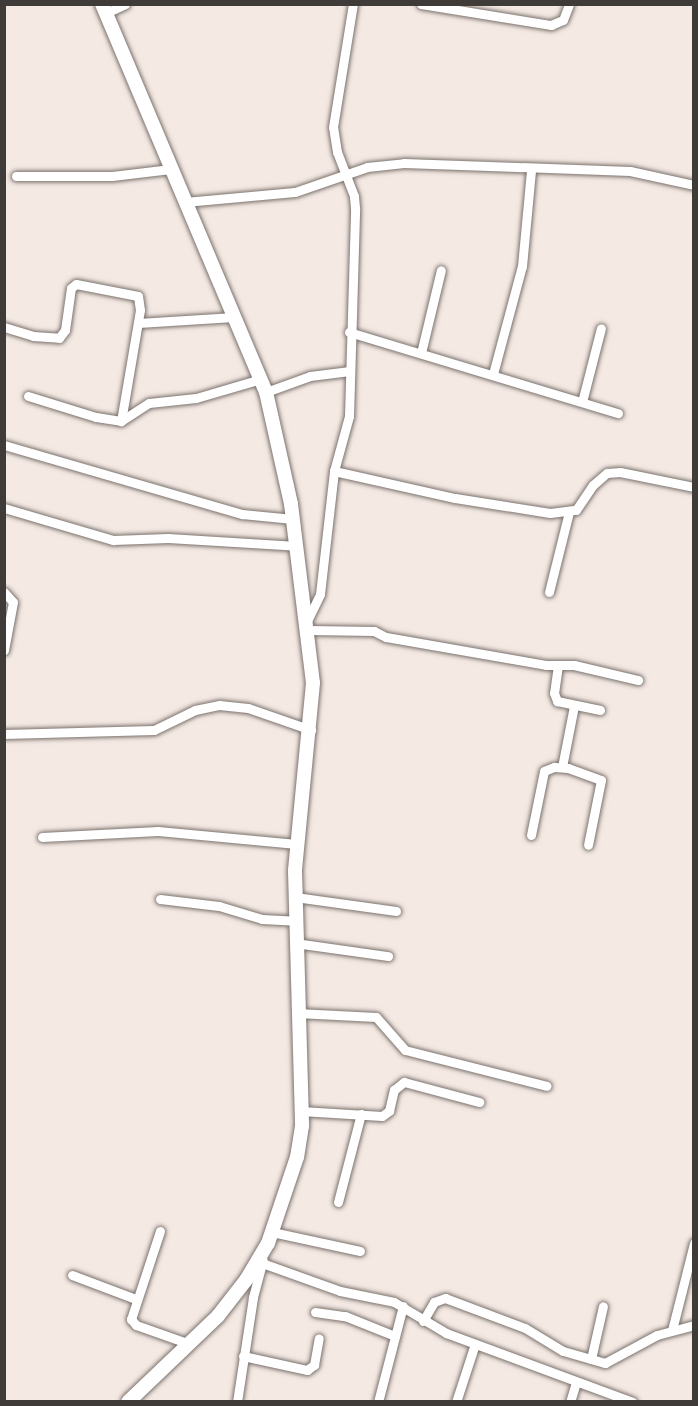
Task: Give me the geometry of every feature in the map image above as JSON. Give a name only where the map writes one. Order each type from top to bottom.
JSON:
[{"type":"main road","points":[[104,9],[264,386],[279,438],[293,519],[308,625],[313,683],[311,730],[296,844],[297,1013],[307,1111],[297,1157],[270,1238],[246,1280],[190,1344],[128,1401]]},
{"type":"street","points":[[104,9],[125,4]]},
{"type":"street","points":[[353,4],[333,127],[337,152],[346,174],[355,208],[349,332],[349,416],[334,471],[322,584],[308,625],[374,631],[386,637],[558,665],[574,665],[638,680]]},
{"type":"street","points":[[421,4],[551,25],[563,20],[569,4]]},
{"type":"street","points":[[185,202],[295,192],[367,166],[404,162],[531,170],[630,171],[693,185]]},
{"type":"street","points":[[16,176],[112,176],[171,169]]},
{"type":"street","points":[[493,374],[522,266],[531,170]]},
{"type":"street","points":[[421,353],[441,270]]},
{"type":"street","points":[[4,327],[37,337],[59,338],[65,330],[71,288],[76,284],[138,296],[138,323],[121,421]]},
{"type":"street","points":[[138,323],[234,317]]},
{"type":"street","points":[[582,402],[601,328]]},
{"type":"street","points":[[349,332],[618,413]]},
{"type":"street","points":[[28,396],[96,417],[121,421],[149,403],[196,399],[310,376],[350,371]]},
{"type":"street","points":[[4,445],[242,514],[293,519]]},
{"type":"street","points":[[334,471],[531,511],[569,512],[583,504],[593,485],[607,473],[620,472],[693,487]]},
{"type":"street","points":[[4,508],[113,540],[168,538],[297,546]]},
{"type":"street","points":[[549,592],[569,512]]},
{"type":"street","points":[[4,592],[13,602],[4,650]]},
{"type":"street","points":[[558,665],[554,698],[574,706],[600,710]]},
{"type":"street","points":[[4,734],[154,730],[195,710],[219,705],[248,708],[311,730]]},
{"type":"street","points":[[562,767],[574,706]]},
{"type":"street","points":[[531,835],[542,775],[549,768],[562,767],[601,780],[588,845]]},
{"type":"street","points":[[42,837],[158,831],[296,844]]},
{"type":"street","points":[[295,897],[396,911]]},
{"type":"street","points":[[160,899],[219,906],[262,919],[295,921]]},
{"type":"street","points":[[295,944],[388,956]]},
{"type":"street","points":[[297,1013],[376,1017],[405,1050],[547,1086]]},
{"type":"street","points":[[307,1111],[386,1115],[394,1090],[404,1082],[479,1102]]},
{"type":"street","points":[[338,1202],[361,1114]]},
{"type":"street","points":[[160,1231],[136,1299],[132,1322],[190,1344]]},
{"type":"street","points":[[237,1401],[243,1356],[262,1263],[270,1238],[360,1251]]},
{"type":"street","points":[[672,1330],[693,1243]]},
{"type":"street","points":[[262,1263],[340,1291],[403,1306],[475,1344],[633,1401]]},
{"type":"street","points":[[72,1275],[136,1299]]},
{"type":"street","points":[[424,1318],[434,1302],[445,1298],[540,1335],[563,1351],[611,1362],[672,1330],[693,1325]]},
{"type":"street","points":[[378,1401],[403,1306]]},
{"type":"street","points":[[591,1359],[603,1306]]},
{"type":"street","points":[[315,1312],[345,1317],[395,1336]]},
{"type":"street","points":[[243,1356],[307,1370],[314,1365],[319,1338]]},
{"type":"street","points":[[456,1401],[475,1344]]},
{"type":"street","points":[[570,1401],[576,1382]]}]
